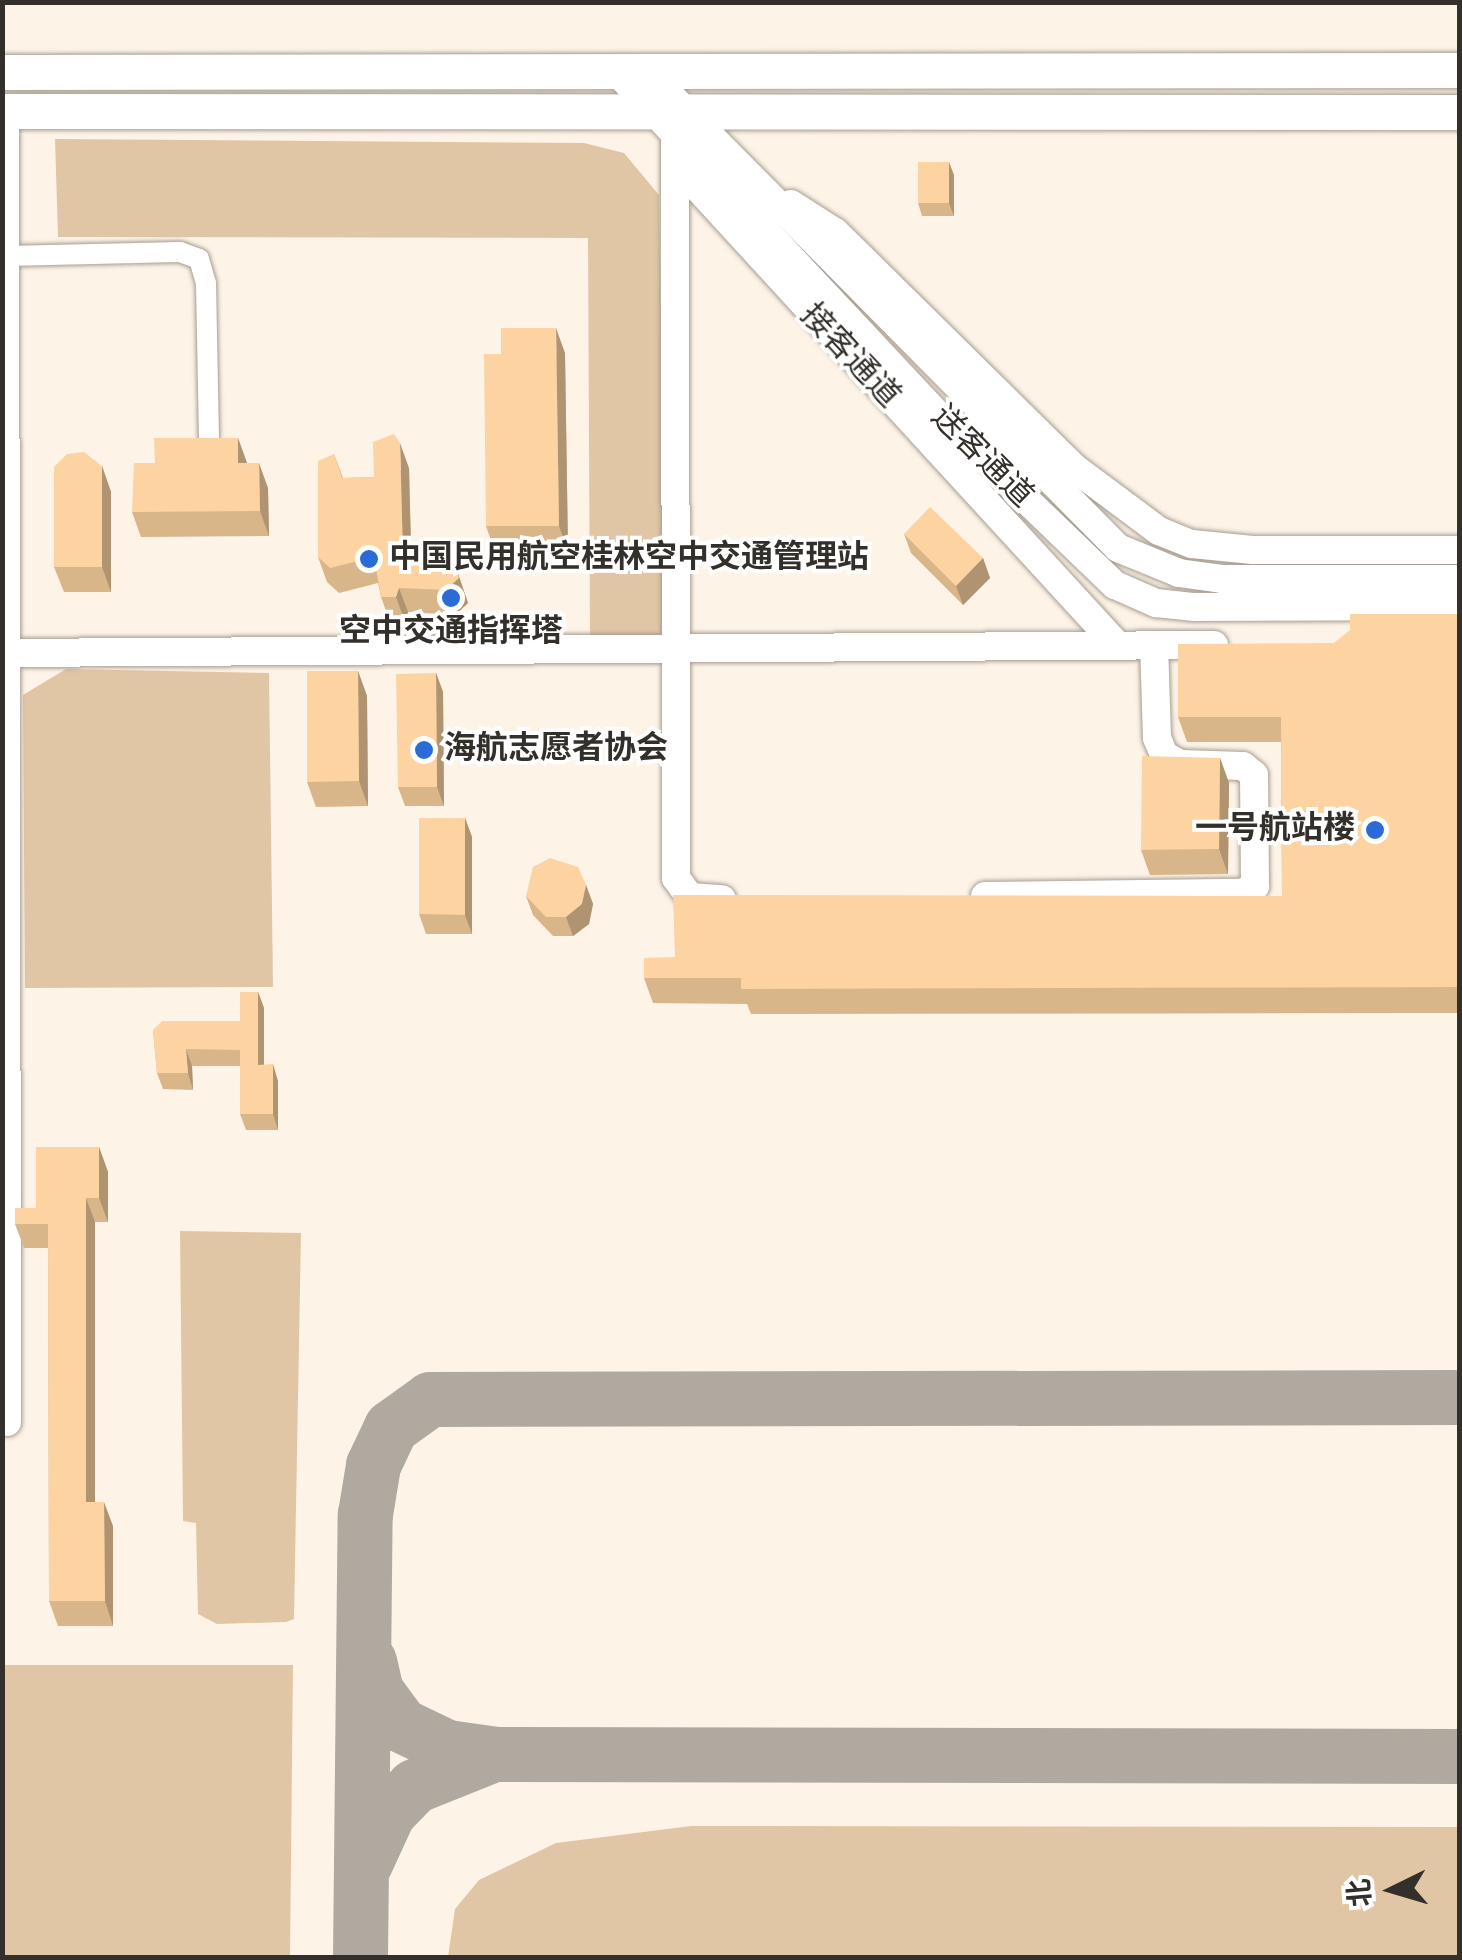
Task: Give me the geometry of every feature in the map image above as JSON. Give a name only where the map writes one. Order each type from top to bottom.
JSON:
[{"type":"highway","points":[[2,72],[1460,70]]},
{"type":"highway","points":[[4,111],[650,112],[679,138],[1460,112]]},
{"type":"street","points":[[630,70],[650,112]]},
{"type":"street","name":"送客通道","points":[[630,70],[679,138],[934,411],[1085,562],[1142,599],[1195,608],[1460,606]]},
{"type":"street","points":[[4,111],[8,1422]]},
{"type":"street","points":[[679,138],[676,882],[696,899],[759,898]]},
{"type":"street","name":"送客通道","points":[[679,138],[767,192],[1094,528],[1137,560],[1222,579],[1460,579]]},
{"type":"street","name":"接客通道","points":[[679,138],[1116,644]]},
{"type":"street","points":[[767,192],[836,232],[1073,467],[1159,531],[1192,544],[1252,550],[1460,550]]},
{"type":"street","points":[[4,256],[180,252],[198,259],[206,283],[209,438]]},
{"type":"street","points":[[957,896],[1236,893],[1255,886],[1254,775],[1243,766],[1180,764],[1164,755],[1156,738],[1154,644]]},
{"type":"street","points":[[6,653],[1249,646]]},
{"type":"shaded area","points":[[55,139],[584,143],[624,153],[659,195],[665,638],[590,640],[588,238],[58,237]]},
{"type":"shaded area","points":[[66,669],[269,673],[273,987],[25,988],[23,695]]},
{"type":"shaded area","points":[[180,1231],[301,1233],[294,1619],[286,1622],[217,1624],[198,1614],[196,1523],[183,1521]]},
{"type":"shaded area","points":[[3,1665],[293,1665],[290,1957],[3,1957]]},
{"type":"shaded area","points":[[691,1826],[1459,1827],[1459,1957],[448,1957],[455,1909],[479,1880],[556,1843]]},
{"type":"building","points":[[918,162],[949,162],[949,203],[918,203]]},
{"type":"building","points":[[501,328],[556,328],[559,526],[486,526],[484,354],[501,354]]},
{"type":"building","points":[[394,434],[400,443],[403,557],[452,556],[459,578],[446,590],[399,588],[396,597],[381,597],[374,557],[330,568],[318,557],[318,461],[334,454],[342,478],[374,477],[373,442]]},
{"type":"building","points":[[154,438],[238,438],[238,463],[259,463],[260,511],[132,512],[134,463],[155,463]]},
{"type":"building","points":[[84,452],[102,466],[102,567],[54,567],[54,467],[67,454]]},
{"type":"building","points":[[930,507],[983,558],[956,586],[904,534]]},
{"type":"building","name":"一号航站楼","points":[[1350,614],[1460,614],[1460,987],[741,989],[741,978],[644,978],[644,958],[675,957],[673,895],[1282,896],[1281,717],[1178,717],[1178,644],[1334,643],[1350,630]]},
{"type":"building","points":[[307,671],[358,671],[359,781],[307,782]]},
{"type":"building","name":"海航志愿者协会","points":[[436,673],[437,787],[398,787],[396,674]]},
{"type":"building","points":[[1142,756],[1220,758],[1219,849],[1141,850]]},
{"type":"building","points":[[419,818],[465,818],[465,915],[419,914]]},
{"type":"building","points":[[550,858],[578,867],[586,885],[582,904],[566,917],[546,917],[526,896],[533,867]]},
{"type":"building","points":[[240,992],[258,992],[258,1065],[273,1064],[273,1114],[240,1114],[240,1050],[186,1049],[188,1073],[157,1073],[153,1030],[162,1021],[240,1021]]},
{"type":"building","points":[[36,1147],[99,1147],[99,1198],[86,1198],[86,1502],[104,1502],[105,1601],[49,1601],[48,1224],[15,1224],[15,1208],[36,1208]]},
{"type":"taxiway","points":[[360,1958],[365,1514],[373,1465],[391,1427],[430,1399],[1460,1397]]},
{"type":"taxiway","points":[[369,1661],[376,1691],[401,1725],[447,1747],[497,1754],[1460,1756]]},
{"type":"taxiway","points":[[365,1863],[388,1813],[414,1786],[494,1754]]},
{"type":"place","name":"中国民用航空桂林空中交通管理站","points":[[369,559]]},
{"type":"place","name":"空中交通指挥塔","points":[[451,598]]},
{"type":"place","name":"海航志愿者协会","points":[[424,750]]},
{"type":"place","name":"一号航站楼","points":[[1375,830]]}]
